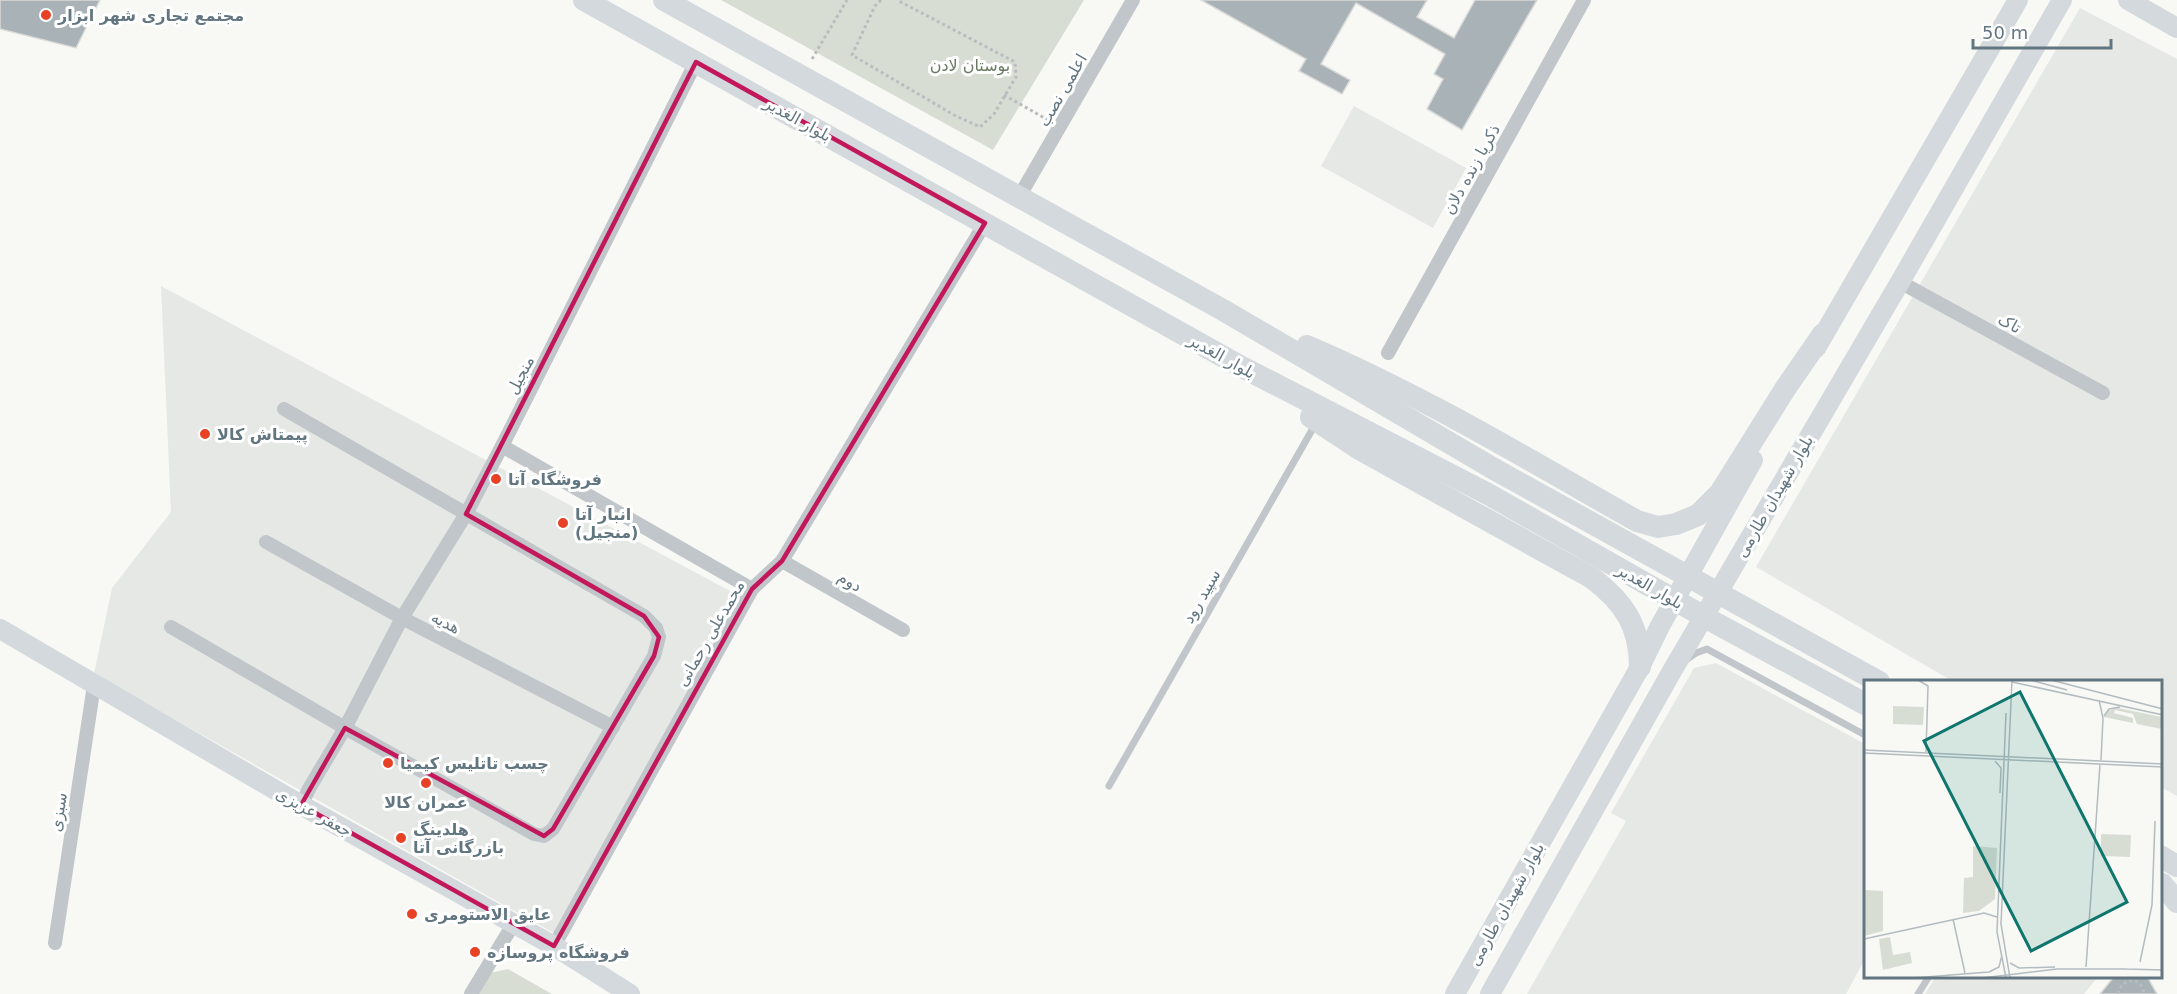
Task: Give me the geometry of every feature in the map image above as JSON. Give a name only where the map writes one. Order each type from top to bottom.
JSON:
[{"type":"main road","name":"بلوار الغدیر","points":[[584,0],[1240,366],[1488,494],[1710,620],[1864,703]]},
{"type":"main road","name":"بلوار الغدیر","points":[[664,0],[1223,310],[1494,469],[1875,680]]},
{"type":"main road","name":"بلوار شهیدان طارمی","points":[[1455,994],[1640,667],[1701,551],[1823,334],[2018,0]]},
{"type":"main road","name":"بلوار شهیدان طارمی","points":[[1490,994],[1742,549],[1900,282],[2062,0]]},
{"type":"main road","points":[[2128,0],[2177,28]]},
{"type":"main road","points":[[1223,310],[1354,366],[1454,417],[1637,521],[1658,527],[1676,524],[1698,515],[1720,493],[1785,389],[1823,334]]},
{"type":"main road","points":[[1240,366],[1361,450],[1592,578],[1613,593],[1626,610],[1635,629],[1639,645],[1640,667]]},
{"type":"main road","name":"جعفر عزیزی","points":[[0,628],[301,805],[554,946],[630,994]]},
{"type":"main road","points":[[2162,857],[2177,866]]},
{"type":"main road","points":[[2166,887],[2177,902]]},
{"type":"street","name":"اعلمی نصب","points":[[1019,197],[1133,0]]},
{"type":"street","name":"ذکریا زنده دلان","points":[[1388,353],[1584,0]]},
{"type":"street","name":"منجیل","points":[[301,805],[345,728],[402,618],[466,514],[696,62]]},
{"type":"street","name":"محمدعلی رحمانی","points":[[554,946],[752,589],[782,561],[985,224]]},
{"type":"street","name":"تاک","points":[[1900,282],[2103,393]]},
{"type":"street","points":[[171,627],[345,728],[534,834],[543,836],[553,829],[654,656],[659,637],[656,628],[644,616],[284,409]]},
{"type":"street","points":[[502,446],[752,589]]},
{"type":"street","name":"هدیه","points":[[266,542],[402,618],[613,727]]},
{"type":"street","name":"دوم","points":[[782,561],[903,630]]},
{"type":"street","name":"سبزی","points":[[55,943],[94,685]]},
{"type":"street","points":[[471,994],[514,923]]},
{"type":"lane","name":"سپید رود","points":[[1109,786],[1317,421]]},
{"type":"lane","points":[[1672,671],[1696,653],[1707,649],[1864,734]]},
{"type":"lane","points":[[1918,994],[1927,979]]},
{"type":"path","points":[[802,76],[847,0]]},
{"type":"path","points":[[881,0],[875,6],[852,54],[980,128],[994,114],[1016,77],[1015,62],[897,0]]},
{"type":"path","points":[[1004,95],[1059,127]]},
{"type":"path","points":[[2118,994],[2120,986],[2126,981],[2133,980],[2144,988],[2144,994]]},
{"type":"highlighted area","points":[[696,62],[985,223],[782,561],[752,589],[554,946],[301,805],[345,728],[544,836],[553,829],[654,656],[659,637],[644,616],[466,514]]},
{"type":"shaded area","points":[[2080,8],[2177,59],[2177,796],[2162,788],[2162,680],[1951,680],[1756,567]]},
{"type":"shaded area","points":[[1354,106],[1466,168],[1433,228],[1321,166]]},
{"type":"shaded area","points":[[161,286],[745,599],[559,936],[94,674],[112,588],[171,512]]},
{"type":"shaded area","points":[[1716,663],[1864,743],[1864,961],[1846,994],[1527,994],[1626,821],[1611,813],[1694,668]]},
{"type":"shaded area","points":[[1934,979],[2096,979],[2084,994],[1925,994]]},
{"type":"green space","name":"بوستان لادن","points":[[721,0],[1084,0],[993,150]]},
{"type":"green space","points":[[508,969],[552,994],[478,994],[490,973]]},
{"type":"building","name":"مجتمع تجاری شهر ابزار","points":[[0,0],[100,0],[76,48],[0,29]]},
{"type":"building","points":[[1201,0],[1427,0],[1417,17],[1454,38],[1475,0],[1537,0],[1462,130],[1427,109],[1443,79],[1434,74],[1445,54],[1356,3],[1321,64],[1350,80],[1342,94],[1299,71],[1306,59]]},
{"type":"building","points":[[2112,979],[2149,979],[2157,994],[2100,994]]},
{"type":"place","name":"مجتمع تجاری شهر ابزار","points":[[46,15]]},
{"type":"place","name":"پیمتاش کالا","points":[[205,434]]},
{"type":"place","name":"فروشگاه آتا","points":[[496,479]]},
{"type":"place","name":"انبار آتا (منجیل)","points":[[563,523]]},
{"type":"place","name":"چسب تاتلیس کیمیا","points":[[388,763]]},
{"type":"place","name":"عمران کالا","points":[[426,783]]},
{"type":"place","name":"هلدینگ بازرگانی آتا","points":[[401,838]]},
{"type":"place","name":"عایق الاستومری","points":[[412,914]]},
{"type":"place","name":"فروشگاه پروسازه","points":[[475,952]]}]
